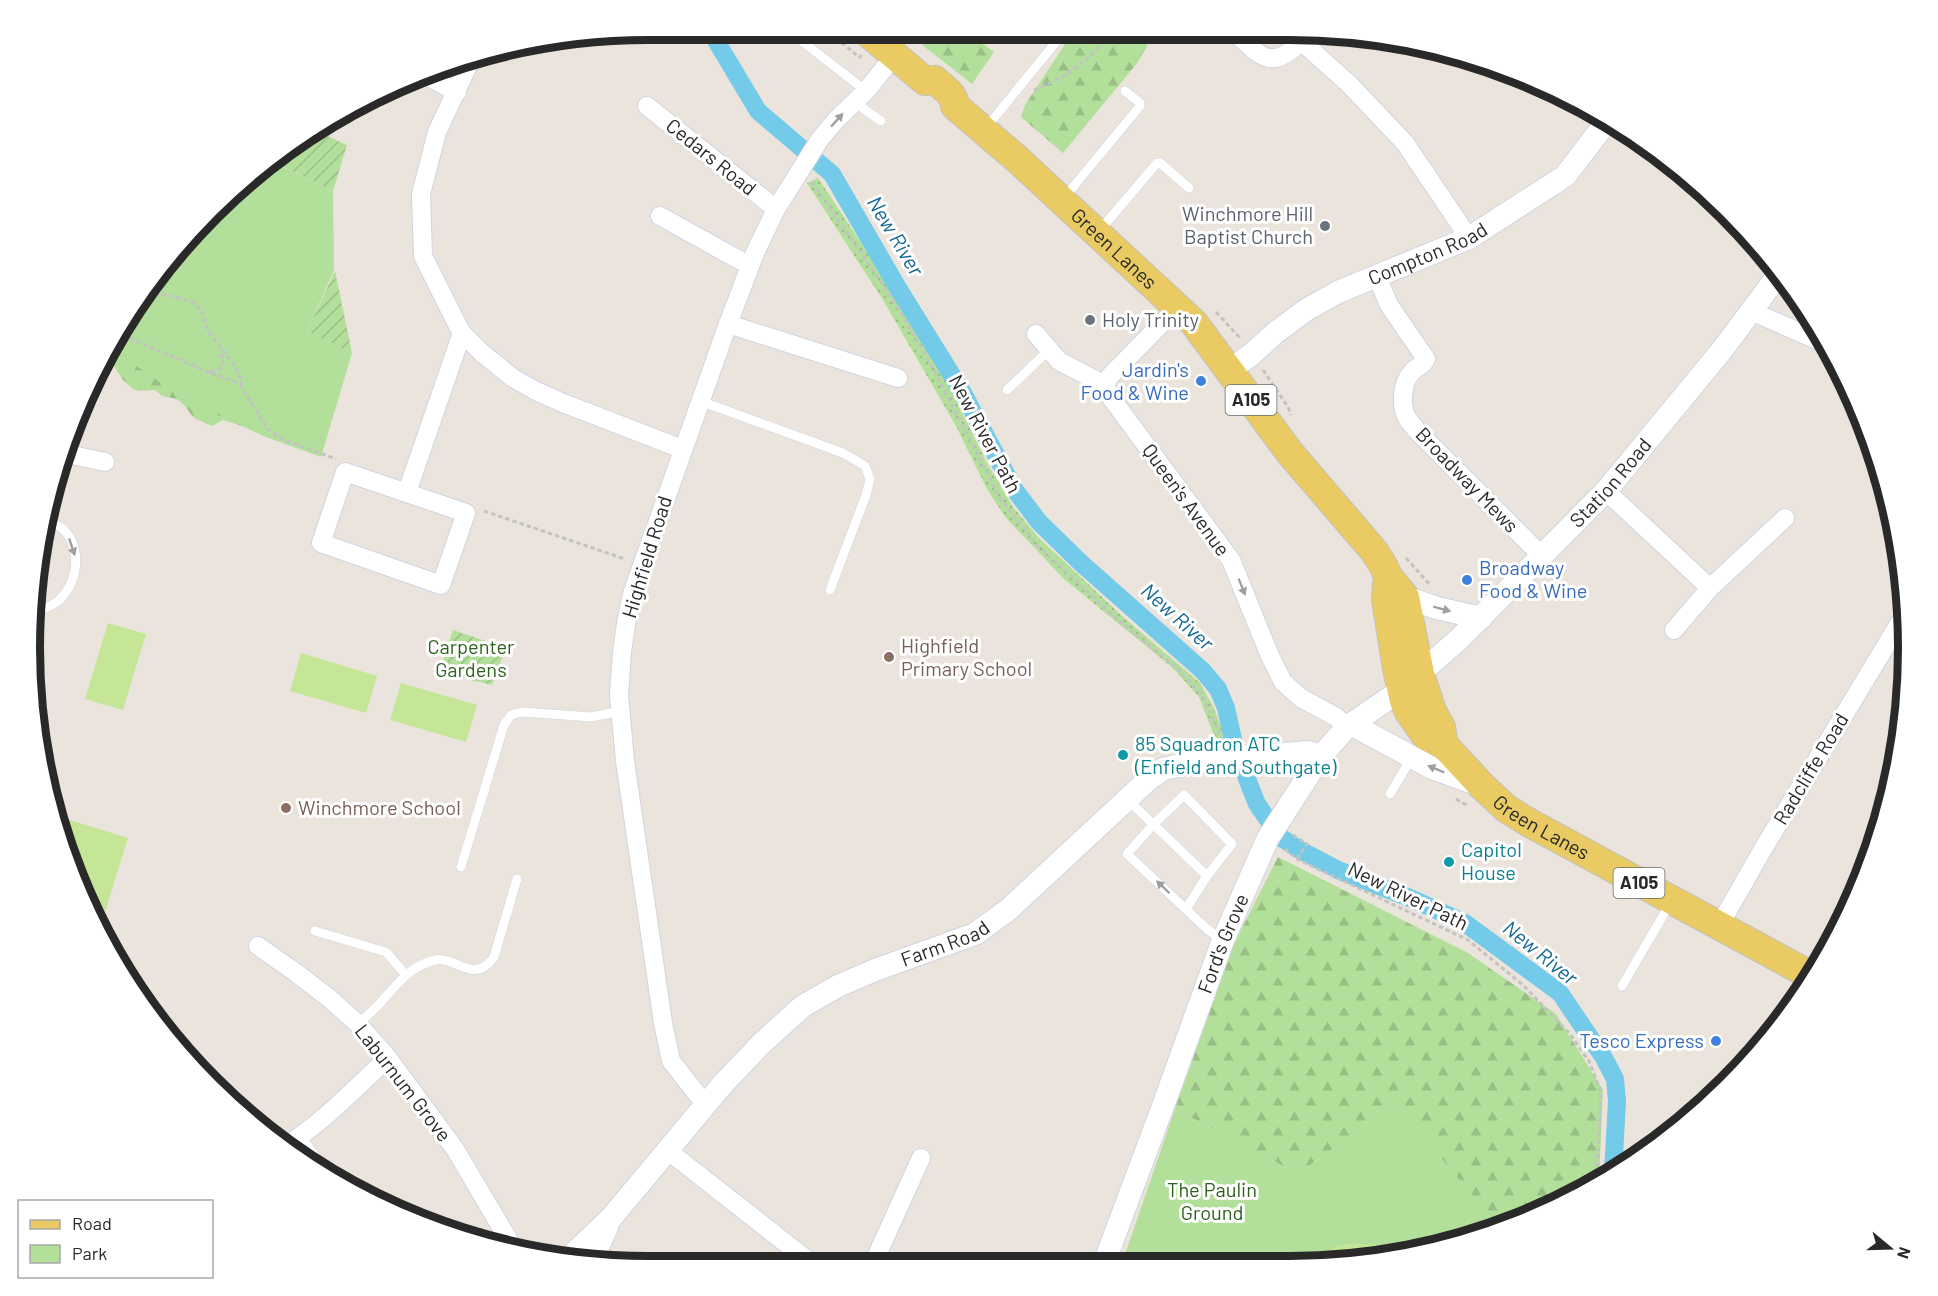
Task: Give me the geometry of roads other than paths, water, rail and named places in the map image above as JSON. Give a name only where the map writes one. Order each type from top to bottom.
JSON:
[{"type":"main road","name":"Green Lanes","points":[[861,43],[895,55],[926,81],[926,92],[946,107],[955,106],[1017,159],[1194,323],[1290,453],[1374,551],[1396,587],[1411,682],[1441,727],[1444,745],[1482,786],[1508,809],[1528,822],[1804,972]]},
{"type":"street","points":[[1243,40],[1262,57],[1277,59],[1290,53],[1301,41]]},
{"type":"street","points":[[1310,41],[1405,142],[1469,238]]},
{"type":"street","name":"Highfield Road","points":[[705,1104],[671,1061],[663,1023],[625,761],[619,695],[627,617],[633,591],[682,449],[750,266],[776,209],[807,171],[820,140],[895,55]]},
{"type":"street","points":[[467,69],[437,132],[422,194],[423,256],[462,333],[513,378],[536,391],[682,449]]},
{"type":"street","points":[[434,80],[457,92]]},
{"type":"street","name":"Cedars Road","points":[[647,106],[776,209]]},
{"type":"street","name":"Compton Road","points":[[1230,370],[1306,310],[1338,292],[1469,238],[1565,176],[1602,127]]},
{"type":"street","points":[[660,216],[750,266]]},
{"type":"street","name":"Broadway Mews","points":[[1377,276],[1389,305],[1426,359],[1424,364],[1413,371],[1405,381],[1406,416],[1419,433],[1542,556]]},
{"type":"street","name":"Station Road","points":[[1411,682],[1481,618],[1606,490],[1722,350],[1774,281]]},
{"type":"street","points":[[1036,334],[1059,362],[1105,384],[1120,364],[1135,352],[1178,307]]},
{"type":"street","points":[[1750,311],[1812,338]]},
{"type":"street","points":[[728,324],[898,378]]},
{"type":"street","points":[[407,492],[462,333]]},
{"type":"street","name":"Queen's Avenue","points":[[1105,384],[1109,395],[1231,560],[1269,656],[1283,682],[1301,698],[1349,725]]},
{"type":"street","points":[[72,455],[105,462]]},
{"type":"street","points":[[345,472],[407,492],[466,513],[441,585],[321,543],[345,472]]},
{"type":"street","points":[[1606,490],[1710,588]]},
{"type":"street","points":[[1674,630],[1710,588],[1785,518]]},
{"type":"street","points":[[1396,587],[1442,609],[1481,618]]},
{"type":"street","name":"Radcliffe Road","points":[[1719,926],[1897,627]]},
{"type":"street","name":"Ford's Grove","points":[[1107,1256],[1223,940],[1274,828],[1321,756],[1349,725],[1411,682]]},
{"type":"street","points":[[1349,725],[1432,768],[1482,786]]},
{"type":"street","name":"Farm Road","points":[[577,1251],[611,1218],[705,1104],[761,1044],[803,1006],[838,986],[875,970],[975,934],[1008,910],[1149,779],[1163,769],[1193,762],[1308,752],[1321,756]]},
{"type":"street","name":"Laburnum Grove","points":[[258,946],[295,972],[358,1024],[388,1058],[455,1149],[508,1239]]},
{"type":"street","points":[[293,1141],[302,1136],[388,1058]]},
{"type":"street","points":[[667,1150],[801,1256]]},
{"type":"street","points":[[877,1256],[921,1158]]},
{"type":"street","name":"Farm Road","points":[[596,1253],[611,1218]]},
{"type":"lane","points":[[984,131],[1058,40]]},
{"type":"lane","points":[[803,42],[860,96],[881,121]]},
{"type":"lane","points":[[1061,202],[1140,106],[1140,103],[1125,91]]},
{"type":"lane","points":[[1097,233],[1157,163],[1160,163],[1189,188]]},
{"type":"lane","points":[[1007,390],[1049,350]]},
{"type":"lane","points":[[700,401],[843,453],[865,466],[870,479],[866,495],[830,590]]},
{"type":"lane","points":[[42,608],[51,605],[70,585],[76,570],[76,556],[70,538],[53,523]]},
{"type":"lane","points":[[461,867],[504,725],[511,715],[522,712],[591,717],[621,711]]},
{"type":"lane","points":[[1390,794],[1412,757]]},
{"type":"lane","points":[[1186,909],[1199,892],[1207,876],[1232,844],[1184,795],[1127,854],[1207,929],[1223,940]]},
{"type":"lane","points":[[1127,800],[1207,876]]},
{"type":"lane","points":[[358,1024],[405,974],[438,959],[474,969],[489,963],[494,957],[517,879]]},
{"type":"lane","points":[[1622,986],[1672,901]]},
{"type":"lane","points":[[315,931],[386,952],[405,974]]},
{"type":"lane","points":[[302,1136],[316,1157]]},
{"type":"waterway","name":"New River","points":[[716,40],[758,111],[832,174],[898,288],[963,393],[1014,489],[1039,522],[1081,563],[1203,671],[1218,689],[1226,708],[1235,748],[1257,804],[1280,837],[1338,870],[1410,898],[1465,923],[1560,993],[1604,1058],[1615,1079],[1617,1101],[1614,1162]]},
{"type":"place","name":"Winchmore Hill Baptist Church","points":[[1325,226]]},
{"type":"place","name":"Holy Trinity","points":[[1090,320]]},
{"type":"place","name":"Jardin's Food & Wine","points":[[1201,381]]},
{"type":"place","name":"Broadway Food & Wine","points":[[1467,580]]},
{"type":"place","name":"Highfield Primary School","points":[[889,657]]},
{"type":"place","name":"85 Squadron ATC (Enfield and Southgate)","points":[[1123,755]]},
{"type":"place","name":"Winchmore School","points":[[286,808]]},
{"type":"place","name":"Capitol House","points":[[1449,862]]},
{"type":"place","name":"Tesco Express","points":[[1716,1041]]},
{"type":"park label","name":"Carpenter Gardens","points":[[471,658]]},
{"type":"park label","name":"The Paulin Ground","points":[[1212,1202]]}]
